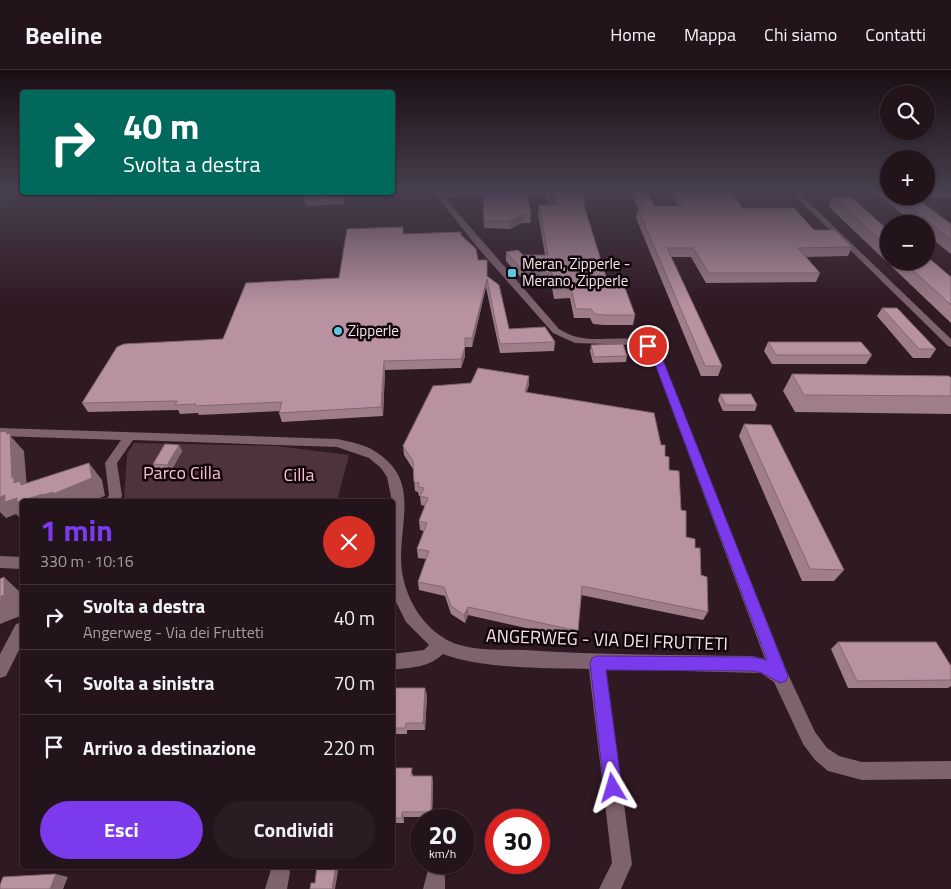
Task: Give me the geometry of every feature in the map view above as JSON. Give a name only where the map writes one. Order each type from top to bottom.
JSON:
[{"type":"street","points":[[468,230],[556,331],[575,340],[635,342],[648,346],[657,355],[780,676],[809,738],[822,754],[836,764],[862,771],[951,770]]},
{"type":"street","points":[[833,230],[951,344]]},
{"type":"street","name":"ANGERWEG - VIA DEI FRUTTETI","points":[[0,432],[337,443],[373,454],[390,471],[397,484],[400,501],[395,547]]},
{"type":"street","points":[[114,499],[116,496],[112,463],[131,436]]},
{"type":"street","points":[[0,562],[20,563]]},
{"type":"street","name":"ANGERWEG - VIA DEI FRUTTETI","points":[[395,567],[397,590],[416,625],[441,645],[469,654],[597,663],[752,664],[764,666],[780,676]]},
{"type":"street","points":[[0,670],[20,633]]},
{"type":"street","points":[[395,662],[428,657],[441,645]]},
{"type":"street","points":[[597,663],[622,864],[610,889]]},
{"type":"green space","name":"Parco Cilla","points":[[134,443],[277,446],[349,455],[338,499],[124,499],[127,454]]},
{"type":"building","name":"Zipperle","points":[[347,230],[403,230],[403,234],[461,232],[461,235],[476,249],[478,260],[487,260],[487,276],[499,285],[509,329],[545,327],[555,342],[500,344],[487,279],[472,338],[465,338],[465,347],[461,359],[384,361],[381,407],[279,413],[282,402],[195,406],[196,404],[175,405],[177,401],[82,403],[117,347],[124,344],[223,339],[246,283],[339,278]]},
{"type":"building","points":[[544,230],[592,230],[607,280],[622,280],[635,315],[595,314],[591,309],[576,309],[571,289],[555,289],[552,273],[542,273],[541,269],[524,272],[506,252],[518,250],[523,255],[548,255]]},
{"type":"building","points":[[647,230],[835,230],[852,247],[798,248],[820,273],[709,273],[693,248],[667,248],[722,366],[705,366]]},
{"type":"building","points":[[869,230],[880,230],[880,240]]},
{"type":"building","points":[[940,230],[951,230],[951,239]]},
{"type":"building","points":[[935,263],[951,277],[951,305],[913,270],[935,270]]},
{"type":"building","points":[[882,308],[897,308],[936,349],[919,349]]},
{"type":"building","points":[[768,342],[861,342],[872,355],[776,355]]},
{"type":"building","points":[[623,344],[627,356],[594,357],[591,345]]},
{"type":"building","points":[[478,368],[529,376],[525,392],[654,413],[661,445],[665,445],[665,456],[669,457],[669,470],[679,471],[681,510],[686,511],[686,537],[695,539],[695,548],[700,548],[701,575],[707,577],[708,612],[582,586],[578,631],[468,607],[464,615],[451,606],[444,587],[418,582],[429,551],[417,549],[427,523],[419,521],[428,498],[420,496],[424,488],[418,487],[419,483],[414,482],[413,461],[403,446],[433,386],[471,383]]},
{"type":"building","points":[[792,374],[949,376],[951,378],[951,396],[804,395]]},
{"type":"building","points":[[720,394],[751,394],[757,405],[726,405]]},
{"type":"building","points":[[744,424],[771,425],[844,570],[810,569]]},
{"type":"building","points":[[6,431],[7,434],[10,433],[12,478],[14,477],[14,483],[20,481],[21,485],[89,463],[92,478],[53,494],[53,492],[20,499],[17,502],[17,498],[5,502],[5,495],[0,497],[0,432]]},
{"type":"building","points":[[165,444],[179,445],[167,465],[153,464]]},
{"type":"building","points":[[4,577],[4,595],[1,596],[0,601],[0,579]]},
{"type":"building","points":[[838,642],[936,642],[951,666],[951,680],[857,681]]},
{"type":"building","points":[[395,688],[425,688],[423,723],[406,723],[405,728],[395,728]]},
{"type":"building","points":[[395,768],[412,768],[411,776],[432,776],[431,809],[410,809],[410,812],[402,812],[402,818],[395,818]]},
{"type":"building","points":[[317,869],[335,869],[332,889],[310,889],[311,883],[315,883]]},
{"type":"building","points":[[56,874],[50,889],[0,889],[3,877]]},
{"type":"place","name":"Meran, Zipperle - Merano, Zipperle","points":[[512,273]]},
{"type":"place","name":"Zipperle","points":[[338,331]]},
{"type":"route","points":[[613,788],[597,663],[752,664],[764,666],[780,676],[657,355],[648,346]]},
{"type":"park label","name":"Cilla","points":[[299,475]]}]
